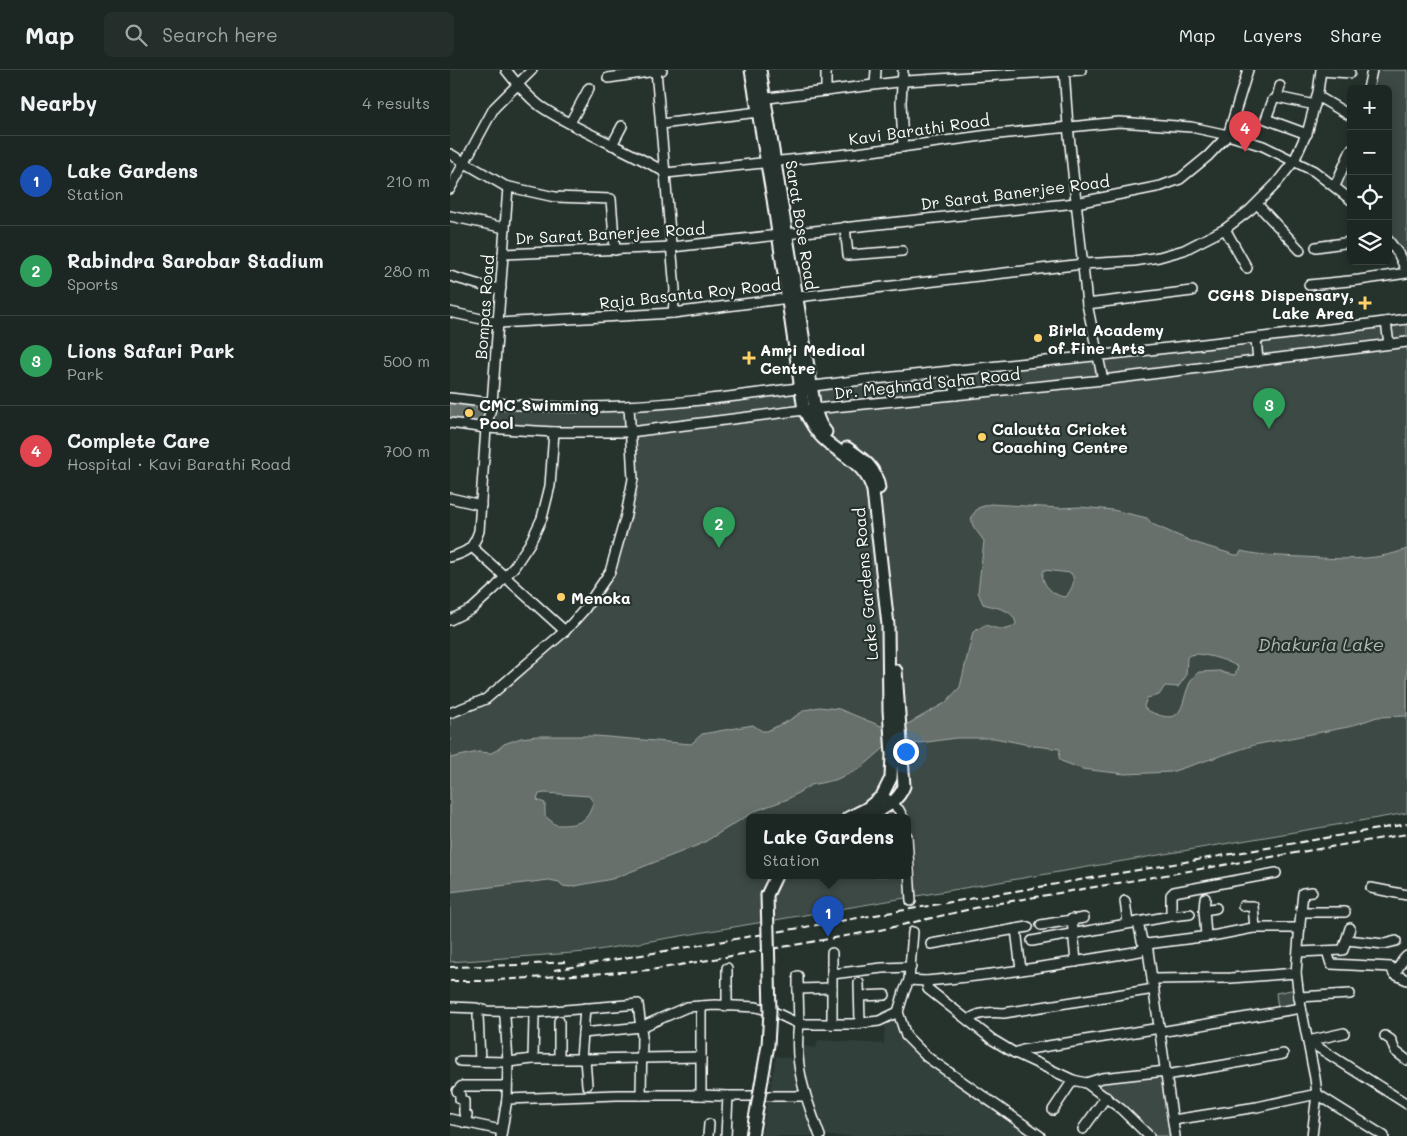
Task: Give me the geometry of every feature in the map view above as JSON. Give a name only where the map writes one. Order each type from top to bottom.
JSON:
[{"type":"main road","points":[[751,70],[760,99],[758,112],[771,162]]},
{"type":"main road","name":"Sarat Bose Road","points":[[760,70],[760,99],[809,409]]},
{"type":"main road","name":"Lake Gardens Road","points":[[809,409],[815,429],[825,440],[861,468],[871,482],[878,526],[888,626],[898,754],[889,784],[887,799]]},
{"type":"main road","points":[[866,814],[887,799],[902,793],[904,786],[898,754]]},
{"type":"main road","points":[[752,1136],[751,1119],[764,1017],[759,905],[766,879]]},
{"type":"main road","points":[[745,1136],[751,1119],[768,1045],[770,1012],[767,895],[775,879]]},
{"type":"street","points":[[506,70],[518,85],[539,105],[612,145],[648,162],[666,174]]},
{"type":"street","points":[[450,189],[494,108],[532,70]]},
{"type":"street","points":[[608,78],[658,70],[676,290],[674,313]]},
{"type":"street","points":[[826,70],[826,91]]},
{"type":"street","points":[[875,84],[876,70]]},
{"type":"street","points":[[903,70],[901,111],[903,147]]},
{"type":"street","points":[[760,99],[902,81],[1081,70]]},
{"type":"street","points":[[1228,135],[1248,70]]},
{"type":"street","points":[[1321,70],[1350,73]]},
{"type":"street","name":"Raja Basanta Roy Road","points":[[450,312],[499,323],[674,313],[792,297],[1159,257],[1184,250],[1225,229],[1256,204],[1275,185],[1294,161],[1307,134],[1316,101],[1321,70]]},
{"type":"street","points":[[1369,85],[1372,70]]},
{"type":"street","points":[[1064,71],[1087,304],[1103,380]]},
{"type":"street","points":[[1280,86],[1278,97],[1316,101],[1347,114]]},
{"type":"street","points":[[570,123],[588,88]]},
{"type":"street","points":[[1273,100],[1266,118],[1307,134]]},
{"type":"street","points":[[661,124],[758,112]]},
{"type":"street","name":"Kavi Barathi Road","points":[[666,174],[903,147],[989,135],[1119,122],[1191,127],[1228,135],[1263,146],[1314,171],[1347,196]]},
{"type":"street","points":[[612,145],[622,126]]},
{"type":"street","name":"Dr Sarat Banerjee Road","points":[[503,254],[672,247],[1076,202],[1161,186],[1180,179],[1208,156],[1228,135]]},
{"type":"street","points":[[450,154],[508,187],[554,197],[611,199],[615,250]]},
{"type":"street","points":[[1335,186],[1347,159]]},
{"type":"street","name":"Bompas Road","points":[[472,547],[475,544],[479,531],[486,428],[492,404],[508,187]]},
{"type":"street","points":[[1256,204],[1300,250]]},
{"type":"street","points":[[450,216],[505,228]]},
{"type":"street","points":[[846,227],[848,255],[902,251]]},
{"type":"street","points":[[1225,229],[1247,268]]},
{"type":"street","points":[[1316,247],[1347,243]]},
{"type":"street","points":[[1309,285],[1407,272],[1392,245]]},
{"type":"street","points":[[450,276],[490,288],[501,288]]},
{"type":"street","points":[[464,291],[467,281]]},
{"type":"street","points":[[1087,304],[1192,292]]},
{"type":"street","name":"Dr. Meghnad Saha Road","points":[[450,398],[492,404],[532,406],[629,406],[668,403],[1097,354],[1153,351],[1407,319]]},
{"type":"street","points":[[1386,322],[1389,344]]},
{"type":"street","points":[[1256,339],[1258,361]]},
{"type":"street","name":"Dr. Meghnad Saha Road","points":[[450,423],[486,428],[554,432],[630,432],[809,409],[1103,380],[1407,342]]},
{"type":"street","points":[[954,370],[956,395]]},
{"type":"street","points":[[450,713],[486,699],[566,631],[593,598],[610,572],[626,515],[632,480],[629,406]]},
{"type":"street","points":[[450,620],[472,609],[506,577],[530,543],[542,518],[550,486],[554,432]]},
{"type":"street","points":[[450,498],[481,505]]},
{"type":"street","points":[[450,557],[470,550],[472,547],[566,631]]},
{"type":"street","points":[[887,799],[900,814]]},
{"type":"street","points":[[1170,916],[1171,895],[1174,892],[1276,873]]},
{"type":"street","points":[[910,879],[911,901]]},
{"type":"street","points":[[1371,888],[1407,896]]},
{"type":"street","points":[[1312,892],[1303,893],[1296,973],[1317,1094],[1312,1136]]},
{"type":"street","points":[[1205,898],[1206,936]]},
{"type":"street","points":[[1125,901],[1142,941],[1147,944]]},
{"type":"street","points":[[1243,906],[1253,906],[1255,928]]},
{"type":"street","points":[[1204,910],[1216,908]]},
{"type":"street","points":[[1301,912],[1345,912]]},
{"type":"street","points":[[1032,941],[1133,922],[1190,914]]},
{"type":"street","points":[[1041,925],[1084,918]]},
{"type":"street","points":[[1072,919],[1076,962]]},
{"type":"street","points":[[932,944],[1028,927]]},
{"type":"street","points":[[909,980],[926,981],[977,977],[1140,951],[1147,944],[1255,928],[1300,928]]},
{"type":"street","points":[[1299,952],[1343,950],[1350,928]]},
{"type":"street","points":[[1016,929],[1021,970]]},
{"type":"street","points":[[913,932],[909,980],[898,1012],[906,1036],[928,1056],[1040,1136]]},
{"type":"street","points":[[1347,940],[1384,944],[1396,941]]},
{"type":"street","points":[[1147,944],[1175,1136]]},
{"type":"street","points":[[1327,951],[1331,964],[1364,964],[1391,967],[1394,974],[1407,980]]},
{"type":"street","points":[[832,953],[832,1024]]},
{"type":"street","points":[[1394,974],[1404,957],[1407,956]]},
{"type":"street","points":[[832,974],[882,968],[910,967]]},
{"type":"street","points":[[727,968],[727,1006]]},
{"type":"street","points":[[1152,979],[1231,978],[1296,973]]},
{"type":"street","points":[[798,976],[799,1024],[797,1055],[799,1073],[805,1096],[820,1136]]},
{"type":"street","points":[[926,981],[928,990],[993,1040],[1015,1053],[1073,1080],[1086,1084],[1121,1109],[1149,1136]]},
{"type":"street","points":[[860,983],[860,1023]]},
{"type":"street","points":[[798,989],[832,988]]},
{"type":"street","points":[[969,1020],[972,1017],[996,1012],[1004,1013],[1154,989]]},
{"type":"street","points":[[1299,996],[1350,994]]},
{"type":"street","points":[[860,996],[885,996]]},
{"type":"street","points":[[450,1007],[476,1008],[487,1011],[541,1012],[638,1004],[641,1027],[641,1095]]},
{"type":"street","points":[[583,1033],[641,1027],[674,1011],[687,1007],[701,1006],[756,1006],[799,1024],[879,1021],[898,1012]]},
{"type":"street","points":[[701,1006],[701,1095]]},
{"type":"street","points":[[585,1008],[583,1059],[587,1085]]},
{"type":"street","points":[[1015,1053],[1022,1050],[1301,1008]]},
{"type":"street","points":[[478,1015],[480,1061]]},
{"type":"street","points":[[450,1119],[501,1133],[507,1099],[508,1062],[505,1017]]},
{"type":"street","points":[[533,1059],[534,1017]]},
{"type":"street","points":[[559,1021],[559,1059]]},
{"type":"street","points":[[1308,1041],[1344,1033]]},
{"type":"street","points":[[1384,1036],[1391,1040],[1395,1051],[1407,1060]]},
{"type":"street","points":[[1308,1041],[1407,1104]]},
{"type":"street","points":[[1086,1084],[1102,1078],[1166,1073],[1226,1065],[1283,1054]]},
{"type":"street","points":[[460,1061],[508,1062],[533,1059],[701,1057]]},
{"type":"street","points":[[1053,1110],[1073,1080]]},
{"type":"street","points":[[465,1122],[467,1115],[464,1113],[464,1101],[460,1099],[460,1094],[457,1091],[462,1086],[506,1086]]},
{"type":"street","points":[[1173,1120],[1258,1107],[1317,1094],[1384,1136]]},
{"type":"street","points":[[507,1099],[641,1095],[805,1096]]},
{"type":"street","points":[[726,1136],[728,1096]]},
{"type":"street","points":[[1083,1129],[1106,1097]]},
{"type":"street","points":[[708,1136],[709,1124]]},
{"type":"shaded area","points":[[1374,70],[1407,70],[1407,267],[1392,243],[1392,85],[1370,85]]},
{"type":"shaded area","points":[[1347,164],[1347,193],[1338,185]]},
{"type":"shaded area","points":[[1407,320],[1407,339],[1223,363],[1103,375],[1099,357]]},
{"type":"shaded area","points":[[1407,343],[1407,813],[586,952],[450,962],[450,717],[485,702],[516,681],[562,637],[612,571],[632,506],[632,434]]},
{"type":"shaded area","points":[[1095,357],[1100,377],[814,408],[810,387]]},
{"type":"shaded area","points":[[805,388],[810,408],[714,416],[633,429],[630,407]]},
{"type":"shaded area","points":[[494,406],[628,407],[630,431],[489,425]]},
{"type":"shaded area","points":[[1296,989],[1299,1006],[1278,1009],[1276,993]]},
{"type":"shaded area","points":[[897,1014],[904,1036],[1029,1130],[1022,1136],[761,1136],[776,1056],[798,1059],[798,1045],[816,1048],[818,1040],[884,1044],[885,1022]]},
{"type":"shaded area","points":[[1165,1073],[1172,1136],[1153,1136],[1090,1087],[1096,1084]]},
{"type":"water","name":"CMC Swimming Pool","points":[[450,399],[490,405],[485,425],[450,421]]},
{"type":"water","name":"Dhakuria Lake","points":[[990,504],[1113,510],[1147,518],[1152,524],[1193,542],[1235,555],[1239,555],[1241,551],[1272,556],[1355,559],[1381,556],[1407,549],[1407,716],[1377,717],[1348,727],[1254,745],[1171,772],[1125,774],[1082,769],[1061,761],[1059,758],[1060,749],[994,738],[956,738],[884,748],[861,768],[853,772],[835,780],[811,785],[788,799],[746,814],[746,817],[703,843],[612,879],[570,887],[549,880],[450,892],[450,758],[478,752],[491,753],[504,744],[521,738],[537,736],[596,736],[691,744],[702,734],[753,725],[762,731],[767,731],[805,710],[819,707],[839,709],[881,726],[906,725],[945,703],[960,687],[973,632],[985,625],[1005,629],[1016,624],[1015,619],[1008,612],[983,604],[978,592],[984,541],[973,526],[971,517],[978,508]],"holes":[[[1044,570],[1071,573],[1073,582],[1066,597],[1057,595],[1043,580]],[[1198,654],[1214,657],[1238,667],[1235,675],[1220,671],[1199,672],[1187,689],[1182,707],[1178,713],[1171,717],[1161,716],[1145,709],[1144,706],[1147,698],[1159,695],[1165,686],[1178,687],[1186,676],[1187,657]],[[539,794],[589,796],[593,802],[588,815],[580,822],[556,825],[545,816],[545,803],[537,800]]]},
{"type":"railway","points":[[554,970],[1407,824]]},
{"type":"railway","points":[[450,981],[483,981],[651,970],[880,930],[988,905],[1407,834]]},
{"type":"railway","points":[[450,967],[565,962]]},
{"type":"place","name":"Complete Care","points":[[1245,152]]},
{"type":"place","name":"CGHS Dispensary, Lake Area","points":[[1365,303]]},
{"type":"place","name":"Birla Academy of Fine Arts","points":[[1038,338]]},
{"type":"place","name":"Amri Medical Centre","points":[[749,358]]},
{"type":"place","name":"CMC Swimming Pool","points":[[469,413]]},
{"type":"place","name":"Lions Safari Park","points":[[1269,429]]},
{"type":"place","name":"Calcutta Cricket Coaching Centre","points":[[982,437]]},
{"type":"place","name":"Rabindra Sarobar Stadium","points":[[719,548]]},
{"type":"place","name":"Menoka","points":[[561,597]]},
{"type":"place","name":"Lake Gardens","points":[[828,937]]}]
